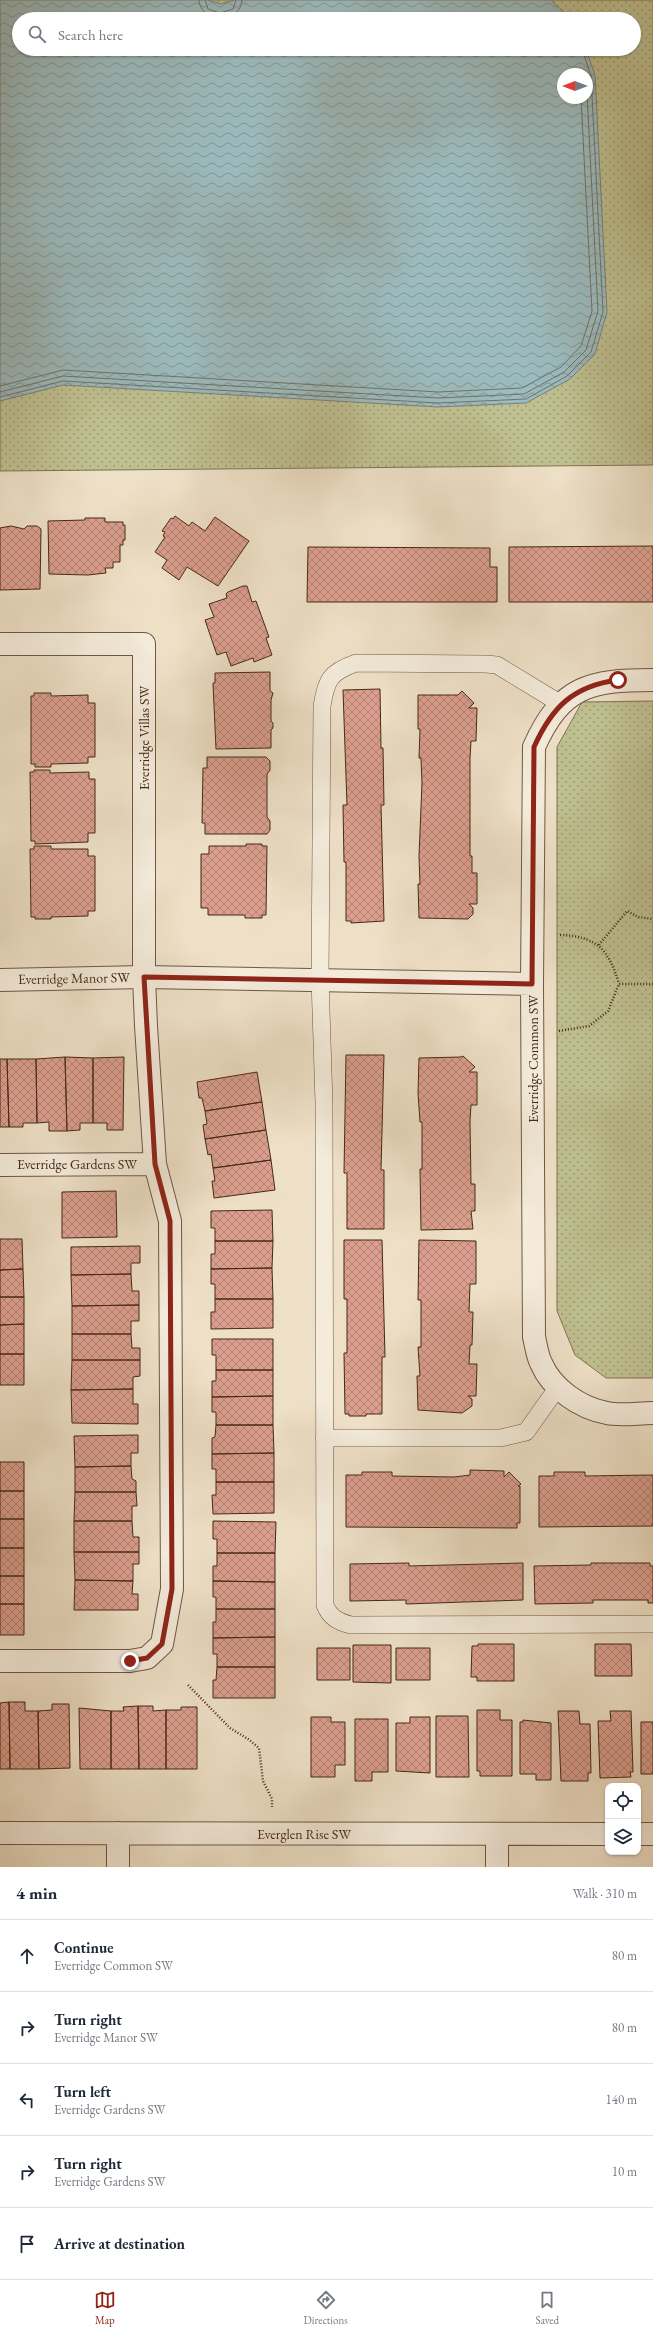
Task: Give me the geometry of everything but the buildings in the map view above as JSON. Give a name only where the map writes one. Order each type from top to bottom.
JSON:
[{"type":"street","name":"Everridge Villas SW","points":[[0,644],[144,644],[144,977]]},
{"type":"street","name":"Everridge Common SW","points":[[653,680],[598,683],[572,695],[561,704],[544,724],[534,747],[532,935],[534,1337],[541,1363],[558,1387],[569,1398],[589,1408],[608,1413],[653,1413]]},
{"type":"street","name":"Everridge Manor SW","points":[[0,980],[144,977],[532,984]]},
{"type":"street","name":"Everridge Gardens SW","points":[[0,1661],[130,1661],[147,1658],[162,1644],[172,1589],[170,1221],[155,1164],[144,977]]},
{"type":"street","name":"Everridge Gardens SW","points":[[0,1165],[155,1164]]},
{"type":"street","name":"Everglen Rise SW","points":[[0,1833],[605,1834]]},
{"type":"street","points":[[118,1833],[118,1867]]},
{"type":"street","points":[[497,1834],[497,1867]]},
{"type":"street","points":[[641,1834],[653,1834]]},
{"type":"lane","points":[[561,704],[497,665],[356,663],[341,668],[328,680],[322,706],[320,979],[324,1103],[325,1605],[328,1613],[340,1622],[351,1625],[653,1624]]},
{"type":"lane","points":[[324,1438],[501,1438],[526,1432],[558,1387]]},
{"type":"path","points":[[599,945],[627,911],[638,917],[653,919]]},
{"type":"path","points":[[532,935],[571,936],[585,938],[599,945],[614,966],[619,984],[608,1011],[589,1026],[570,1030],[533,1032]]},
{"type":"path","points":[[619,984],[653,984]]},
{"type":"path","points":[[188,1685],[230,1728],[248,1738],[259,1748],[263,1781],[272,1799],[272,1810]]},
{"type":"green space","points":[[0,0],[653,0],[653,465],[0,471]]},
{"type":"green space","points":[[653,701],[653,1378],[606,1378],[575,1355],[557,1311],[557,747],[582,702]]},
{"type":"water","points":[[0,0],[207,0],[221,4],[234,0],[551,0],[564,12],[12,12],[12,56],[588,56],[593,68],[557,68],[557,104],[593,104],[593,69],[595,75],[607,312],[595,354],[570,379],[526,403],[438,407],[63,385],[0,401]]},
{"type":"route","points":[[130,1661],[147,1658],[162,1644],[172,1589],[170,1221],[155,1164],[144,977],[532,984],[532,769],[534,747],[544,724],[561,704],[572,695],[598,683],[618,680]]}]
